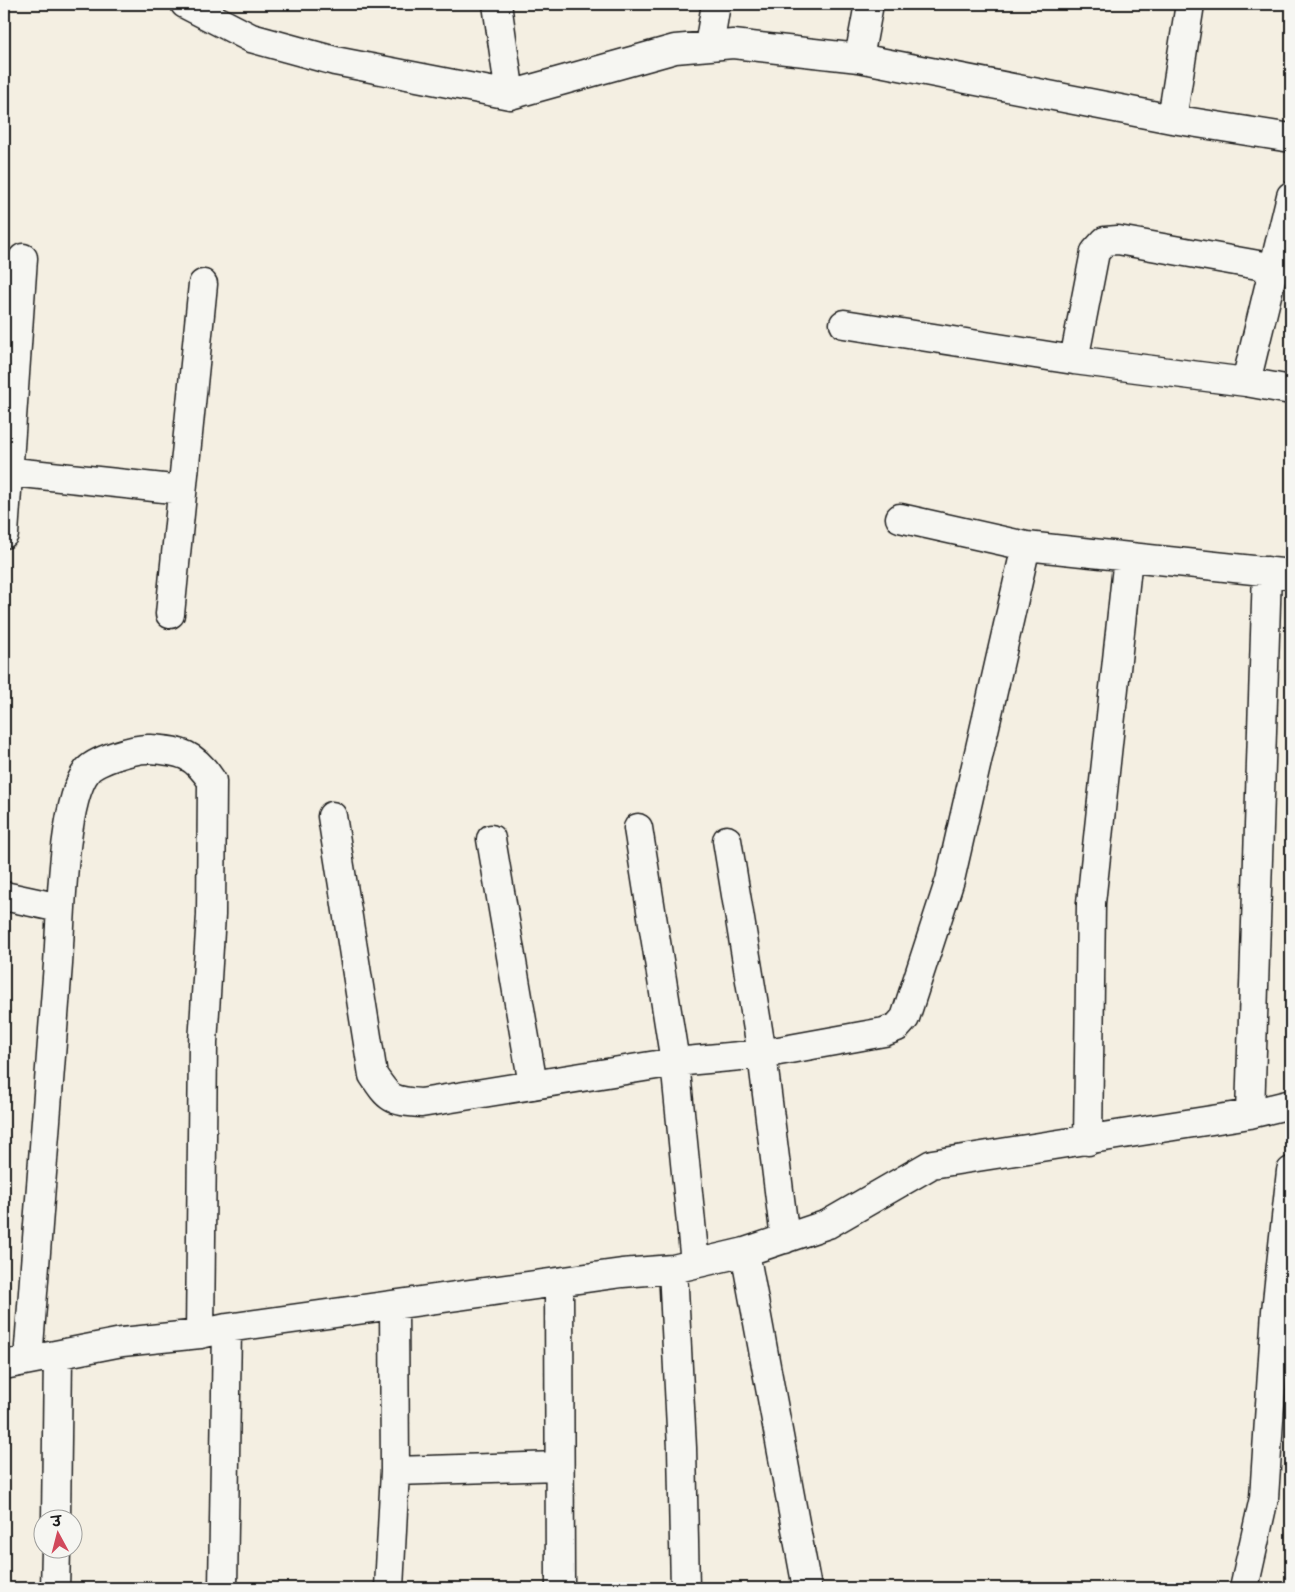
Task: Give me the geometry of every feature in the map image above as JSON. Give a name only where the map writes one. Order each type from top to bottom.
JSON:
[{"type":"street","points":[[185,4],[251,38],[335,61],[510,95],[675,49],[733,44],[859,58],[1172,119],[1291,138]]},
{"type":"street","points":[[497,4],[510,95]]},
{"type":"street","points":[[709,46],[716,4]]},
{"type":"street","points":[[859,58],[869,4]]},
{"type":"street","points":[[1172,119],[1190,4]]},
{"type":"street","points":[[1246,382],[1291,196]]},
{"type":"street","points":[[1074,360],[1095,252],[1106,241],[1118,240],[1275,268]]},
{"type":"street","points":[[4,534],[6,471],[23,258]]},
{"type":"street","points":[[170,614],[203,284]]},
{"type":"street","points":[[844,324],[1074,360],[1246,382],[1291,390]]},
{"type":"street","points":[[6,471],[182,490]]},
{"type":"street","points":[[900,518],[1026,546],[1279,572],[1250,1114]]},
{"type":"street","points":[[332,816],[373,1075],[386,1095],[401,1102],[421,1103],[675,1062],[762,1054],[884,1032],[896,1027],[905,1018],[950,880],[1026,546]]},
{"type":"street","points":[[1088,1141],[1091,903],[1128,557]]},
{"type":"street","points":[[200,1334],[203,1042],[211,915],[212,781],[201,764],[178,751],[145,749],[110,758],[87,770],[74,798],[60,908],[16,1362],[122,1342],[200,1334],[227,1328],[684,1266],[745,1252],[828,1224],[932,1164],[1088,1141],[1250,1114],[1291,1104]]},
{"type":"street","points":[[638,828],[675,1062],[684,1266],[682,1448],[685,1588]]},
{"type":"street","points":[[490,839],[533,1086]]},
{"type":"street","points":[[727,840],[762,1054],[785,1239]]},
{"type":"street","points":[[4,896],[60,908]]},
{"type":"street","points":[[1244,1588],[1264,1498],[1276,1311],[1291,1171]]},
{"type":"street","points":[[745,1252],[807,1588]]},
{"type":"street","points":[[558,1282],[560,1588]]},
{"type":"street","points":[[389,1588],[395,1471],[394,1305]]},
{"type":"street","points":[[223,1588],[227,1328]]},
{"type":"street","points":[[56,1510],[58,1355]]},
{"type":"street","points":[[395,1471],[558,1466]]},
{"type":"street","points":[[55,1588],[56,1560]]}]
